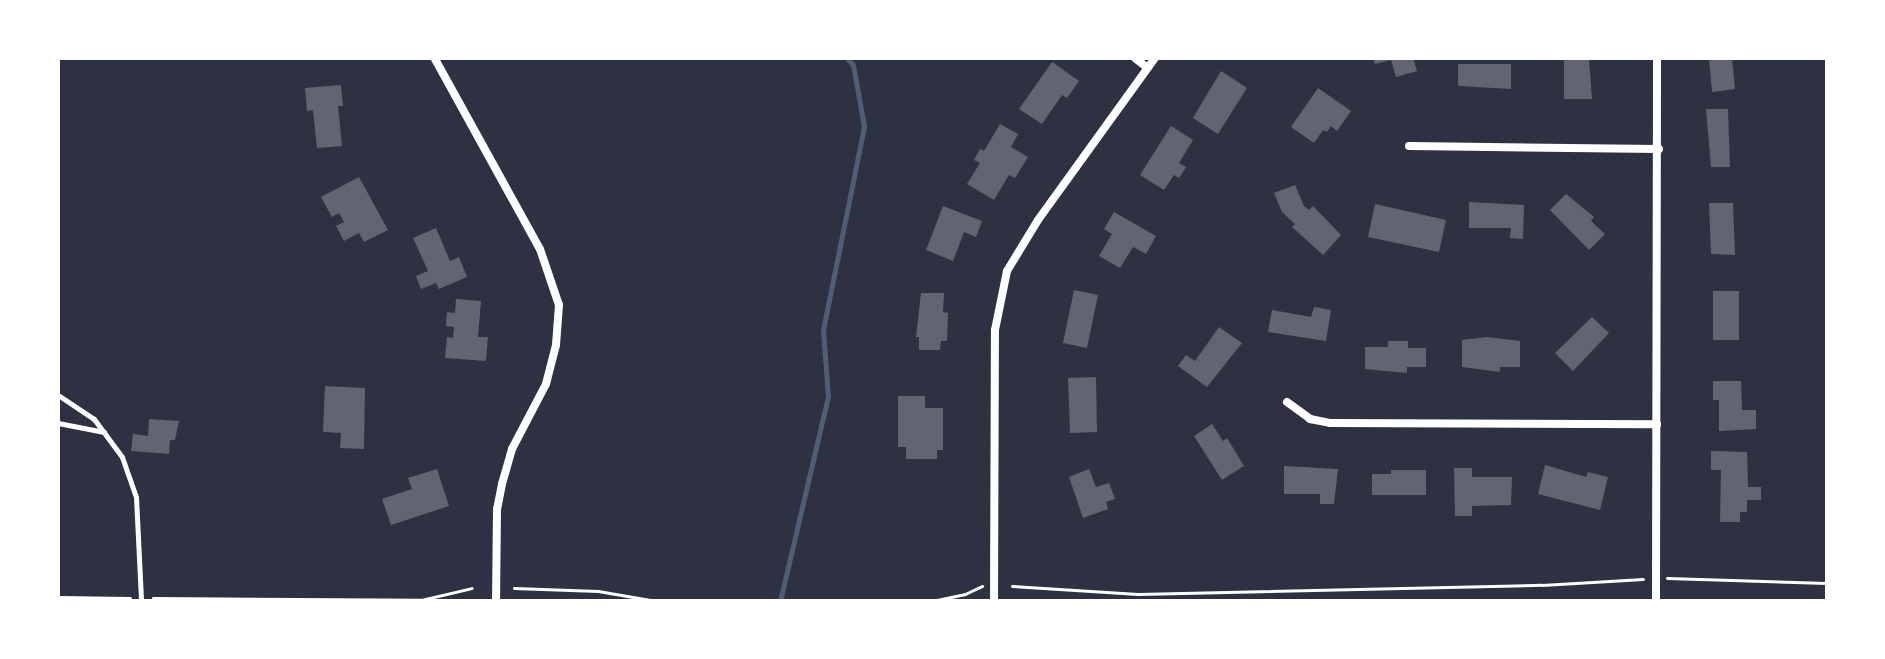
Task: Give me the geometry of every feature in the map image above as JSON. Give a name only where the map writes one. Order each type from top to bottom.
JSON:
[{"type":"street","points":[[1135,58],[1148,68]]},
{"type":"street","points":[[994,601],[995,330],[1007,271],[1038,220],[1155,58]]},
{"type":"street","points":[[1656,601],[1657,58]]},
{"type":"street","points":[[435,59],[540,249],[559,305],[556,345],[546,384],[512,449],[502,484],[497,509],[496,601]]},
{"type":"street","points":[[1409,146],[1659,149]]},
{"type":"street","points":[[1287,402],[1310,419],[1330,423],[1657,424]]},
{"type":"lane","points":[[58,395],[94,419],[122,457],[136,497],[141,599]]},
{"type":"lane","points":[[58,423],[105,432]]},
{"type":"path","points":[[1668,578],[1827,583]]},
{"type":"path","points":[[1012,586],[1138,594],[1542,585],[1641,579]]},
{"type":"path","points":[[932,601],[965,594],[982,586]]},
{"type":"path","points":[[58,597],[421,600],[472,588]]},
{"type":"path","points":[[514,588],[598,591],[656,601]]},
{"type":"building","points":[[1373,58],[1413,58],[1417,71],[1396,77],[1391,60],[1375,64]]},
{"type":"building","points":[[1564,58],[1589,58],[1592,99],[1564,99]]},
{"type":"building","points":[[1709,58],[1732,58],[1735,89],[1712,92]]},
{"type":"building","points":[[1052,62],[1079,81],[1067,98],[1062,95],[1042,124],[1019,109]]},
{"type":"building","points":[[1458,64],[1511,64],[1511,89],[1458,86]]},
{"type":"building","points":[[1221,71],[1247,88],[1218,134],[1193,118]]},
{"type":"building","points":[[341,85],[343,106],[338,106],[342,146],[317,148],[313,110],[307,111],[305,88]]},
{"type":"building","points":[[1318,88],[1351,111],[1337,131],[1331,126],[1327,132],[1323,130],[1314,143],[1291,127]]},
{"type":"building","points":[[1706,109],[1728,109],[1730,167],[1711,167]]},
{"type":"building","points":[[1000,124],[1018,134],[1011,147],[1028,157],[1015,178],[1009,175],[994,200],[967,184],[980,163],[974,160],[980,149],[984,151]]},
{"type":"building","points":[[1171,126],[1193,140],[1179,163],[1186,167],[1179,178],[1174,175],[1164,190],[1140,175]]},
{"type":"building","points":[[359,177],[388,230],[364,242],[359,233],[344,241],[336,226],[344,222],[339,213],[332,217],[321,197]]},
{"type":"building","points":[[1295,185],[1304,206],[1309,210],[1313,206],[1341,235],[1323,255],[1292,227],[1295,224],[1282,212],[1274,193]]},
{"type":"building","points":[[1566,194],[1594,217],[1591,221],[1605,234],[1589,250],[1550,210]]},
{"type":"building","points":[[1469,202],[1524,205],[1523,239],[1510,238],[1511,228],[1469,228]]},
{"type":"building","points":[[1709,203],[1733,203],[1735,255],[1711,254]]},
{"type":"building","points":[[1375,204],[1446,220],[1439,252],[1368,237]]},
{"type":"building","points":[[943,206],[982,221],[976,237],[964,232],[953,261],[926,250]]},
{"type":"building","points":[[1114,212],[1156,236],[1146,254],[1133,247],[1120,268],[1099,256],[1112,234],[1104,229]]},
{"type":"building","points":[[436,228],[450,261],[459,257],[467,277],[439,289],[436,283],[421,289],[416,276],[428,271],[413,238]]},
{"type":"building","points":[[1074,290],[1098,295],[1087,348],[1063,343]]},
{"type":"building","points":[[1713,291],[1739,291],[1739,340],[1713,340]]},
{"type":"building","points":[[921,293],[944,293],[943,312],[948,313],[947,341],[941,341],[940,350],[919,350],[919,337],[916,337]]},
{"type":"building","points":[[456,299],[481,301],[478,337],[488,337],[486,361],[445,358],[447,337],[453,338],[454,327],[446,326],[447,312],[455,313]]},
{"type":"building","points":[[1314,307],[1331,310],[1326,341],[1268,332],[1272,310],[1311,317]]},
{"type":"building","points":[[1592,317],[1609,333],[1573,371],[1555,353]]},
{"type":"building","points":[[1219,327],[1242,343],[1207,387],[1178,366],[1186,355],[1195,361]]},
{"type":"building","points":[[1487,337],[1520,341],[1520,367],[1500,367],[1500,372],[1462,367],[1462,340]]},
{"type":"building","points":[[1388,341],[1408,341],[1408,348],[1426,348],[1426,367],[1407,367],[1407,373],[1365,369],[1365,347],[1388,347]]},
{"type":"building","points":[[1096,377],[1097,432],[1070,433],[1068,378]]},
{"type":"building","points":[[1713,381],[1741,381],[1742,410],[1756,410],[1756,429],[1719,431],[1719,400],[1713,400]]},
{"type":"building","points":[[325,386],[365,388],[364,449],[340,448],[341,433],[323,432]]},
{"type":"building","points":[[898,396],[925,396],[925,408],[943,408],[943,450],[937,450],[937,459],[906,459],[906,447],[898,447]]},
{"type":"building","points":[[149,419],[179,421],[175,440],[170,440],[169,454],[131,451],[133,434],[148,436]]},
{"type":"building","points":[[1212,424],[1223,441],[1227,438],[1244,466],[1222,480],[1194,436]]},
{"type":"building","points":[[1711,451],[1747,452],[1748,487],[1761,487],[1761,500],[1747,500],[1747,512],[1740,512],[1740,522],[1720,522],[1721,470],[1711,470]]},
{"type":"building","points":[[1545,465],[1586,477],[1588,472],[1608,477],[1600,510],[1538,494]]},
{"type":"building","points":[[1284,466],[1338,469],[1334,504],[1320,504],[1320,494],[1284,494]]},
{"type":"building","points":[[1454,468],[1472,468],[1472,477],[1512,477],[1511,505],[1472,506],[1472,516],[1455,516]]},
{"type":"building","points":[[437,469],[449,506],[391,525],[382,499],[412,489],[408,478]]},
{"type":"building","points":[[1089,469],[1096,487],[1109,483],[1115,499],[1106,502],[1108,509],[1083,518],[1069,477]]},
{"type":"building","points":[[1391,470],[1426,470],[1426,495],[1372,495],[1372,474],[1391,474]]},
{"type":"waterway","points":[[780,601],[828,397],[823,330],[864,126],[853,65],[847,58]]}]
